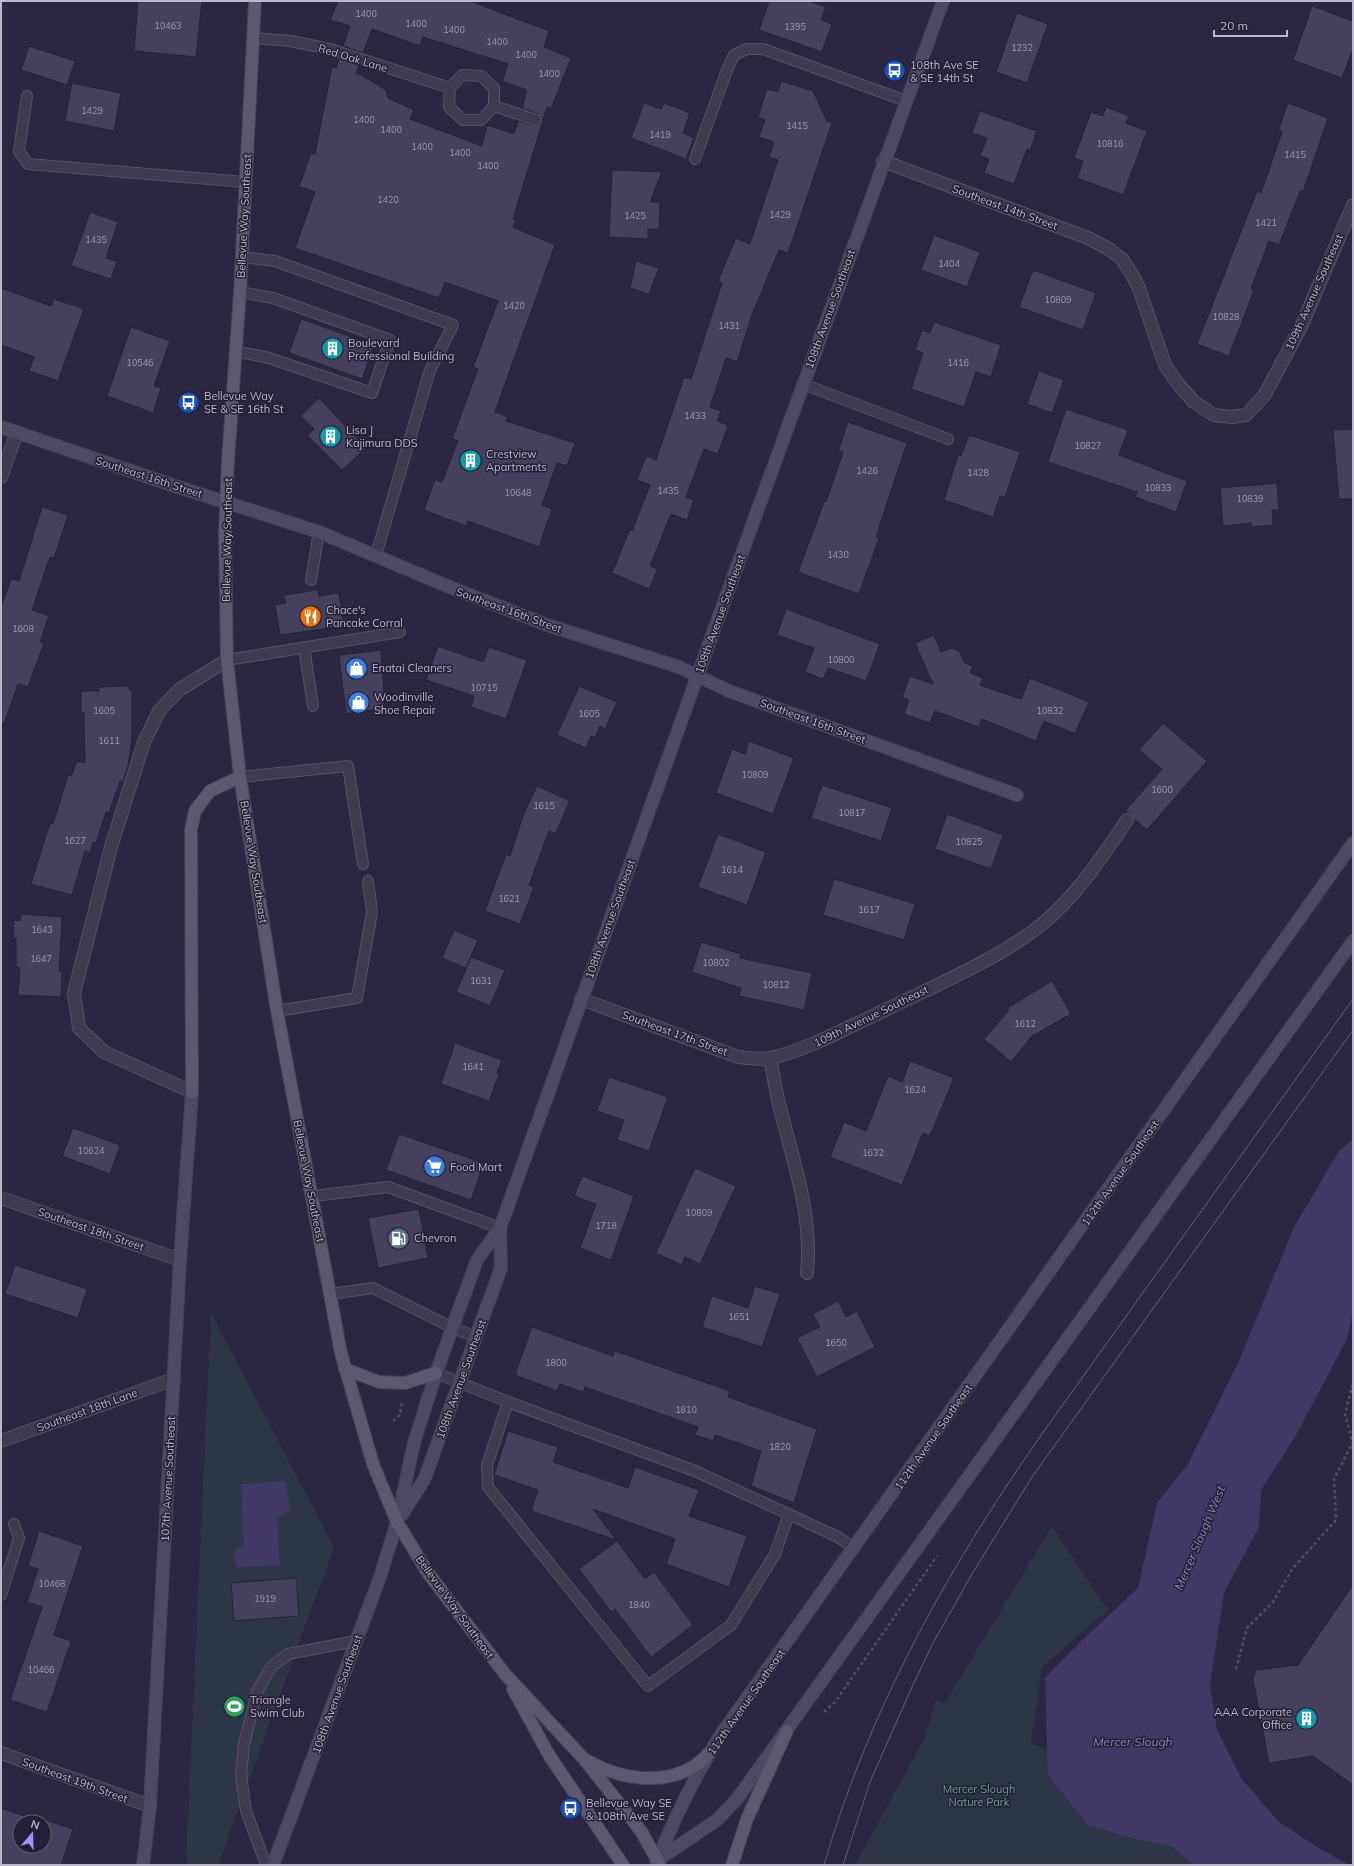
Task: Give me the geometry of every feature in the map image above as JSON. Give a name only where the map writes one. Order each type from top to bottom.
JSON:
[{"type":"main road","name":"Bellevue Way Southeast","points":[[255,1],[240,292],[226,502],[227,660],[240,776],[277,1011],[345,1370],[373,1464],[397,1522],[428,1573],[505,1674],[584,1759],[642,1831],[656,1864]]},
{"type":"main road","points":[[192,1092],[191,830],[195,811],[210,790],[240,776]]},
{"type":"main road","points":[[345,1370],[379,1382],[405,1383],[436,1373]]},
{"type":"main road","name":"Bellevue Way Southeast","points":[[505,1674],[549,1755],[623,1865]]},
{"type":"main road","points":[[732,1865],[747,1820],[787,1731]]},
{"type":"main road","points":[[584,1759],[613,1772],[649,1778],[666,1777],[691,1770],[708,1754]]},
{"type":"street","name":"108th Avenue Southeast","points":[[273,1865],[380,1577],[397,1522],[414,1444],[436,1373],[477,1260],[500,1228],[883,161],[943,1]]},
{"type":"street","name":"Southeast 14th Street","points":[[883,161],[1088,238],[1109,249],[1122,260]]},
{"type":"street","name":"109th Avenue Southeast","points":[[1122,260],[1140,288],[1165,365],[1179,385],[1194,402],[1214,415],[1232,417],[1246,415],[1264,396],[1301,327],[1353,206]]},
{"type":"street","name":"Southeast 16th Street","points":[[1,427],[320,532],[452,588],[547,625],[675,666],[729,691],[1017,795]]},
{"type":"street","points":[[1,477],[17,432]]},
{"type":"street","points":[[192,1092],[104,1052],[79,1028],[74,993],[111,847],[144,742],[159,711],[179,690],[227,660]]},
{"type":"street","name":"109th Avenue Southeast","points":[[770,1058],[807,1047],[921,993],[1005,950],[1041,925],[1066,903],[1127,820]]},
{"type":"street","name":"112th Avenue Southeast","points":[[656,1864],[671,1826],[708,1754],[1353,842]]},
{"type":"street","points":[[656,1864],[717,1820],[737,1799],[1353,941]]},
{"type":"street","name":"Southeast 17th Street","points":[[581,999],[738,1056],[758,1060],[770,1058]]},
{"type":"street","points":[[770,1058],[778,1099],[806,1215],[809,1251],[807,1273]]},
{"type":"street","name":"107th Avenue Southeast","points":[[143,1865],[150,1806],[180,1260],[192,1092]]},
{"type":"street","name":"Southeast 18th Street","points":[[1,1198],[180,1260]]},
{"type":"street","name":"108th Avenue Southeast","points":[[397,1522],[424,1480],[501,1268],[500,1228]]},
{"type":"street","name":"Southeast 18th Lane","points":[[1,1441],[174,1379]]},
{"type":"street","name":"Southeast 19th Street","points":[[1,1753],[150,1806]]},
{"type":"lane","name":"Red Oak Lane","points":[[253,38],[290,41],[330,49],[450,88]]},
{"type":"lane","points":[[695,159],[727,70],[734,55],[747,49],[763,49],[906,101]]},
{"type":"lane","points":[[462,75],[481,76],[494,88],[494,106],[482,120],[463,120],[449,107],[450,88],[462,75]]},
{"type":"lane","points":[[28,96],[19,151],[28,164],[245,182]]},
{"type":"lane","points":[[494,106],[536,120]]},
{"type":"lane","points":[[242,257],[275,261],[453,325],[430,370],[376,555]]},
{"type":"lane","points":[[235,351],[269,358],[372,393],[390,340],[273,298],[240,292]]},
{"type":"lane","points":[[803,384],[948,439]]},
{"type":"lane","points":[[311,580],[320,532]]},
{"type":"lane","points":[[227,660],[400,632]]},
{"type":"lane","points":[[304,647],[314,706]]},
{"type":"lane","points":[[240,776],[348,766],[363,864]]},
{"type":"lane","points":[[277,1011],[358,998],[372,912],[368,881]]},
{"type":"lane","points":[[313,1196],[388,1187],[500,1228]]},
{"type":"lane","points":[[330,1294],[373,1288],[453,1328],[476,1337]]},
{"type":"lane","points":[[436,1373],[508,1402],[695,1471],[838,1537],[854,1548]]},
{"type":"lane","points":[[508,1402],[486,1465],[488,1488],[648,1686],[730,1625],[775,1554],[789,1514]]},
{"type":"lane","points":[[1,1595],[19,1538],[14,1524]]},
{"type":"lane","points":[[266,1865],[246,1811],[241,1775],[244,1744],[257,1692],[271,1667],[288,1654],[356,1641]]},
{"type":"path","points":[[1236,1669],[1247,1628],[1273,1602],[1293,1568],[1336,1520],[1334,1479],[1353,1444],[1345,1414],[1353,1385]]},
{"type":"path","points":[[393,1421],[400,1415],[403,1399]]},
{"type":"green space","name":"Triangle Swim Club","points":[[211,1313],[334,1547],[218,1865],[186,1865]]},
{"type":"green space","name":"Mercer Slough Nature Park","points":[[1052,1526],[1108,1610],[1042,1667],[1031,1743],[1215,1826],[1282,1865],[855,1865],[924,1739],[936,1700],[945,1703]]},
{"type":"water","name":"Mercer Slough","points":[[1353,1139],[1353,1310],[1347,1339],[1295,1437],[1261,1490],[1259,1527],[1224,1593],[1210,1685],[1217,1730],[1241,1778],[1279,1822],[1319,1848],[1349,1865],[1195,1865],[1171,1846],[1132,1838],[1088,1825],[1048,1775],[1045,1678],[1080,1642],[1138,1588],[1157,1503],[1188,1464],[1239,1361],[1294,1227],[1339,1151]]},
{"type":"water","points":[[286,1481],[290,1510],[277,1519],[280,1566],[236,1567],[235,1549],[244,1546],[241,1484]]},
{"type":"building","points":[[138,1],[202,1],[196,57],[134,51]]},
{"type":"building","points":[[338,1],[470,1],[549,31],[544,47],[571,58],[551,109],[547,107],[513,219],[516,220],[513,227],[555,245],[495,412],[508,417],[506,421],[575,443],[567,466],[557,463],[542,505],[552,509],[539,547],[468,521],[466,526],[424,510],[435,480],[442,482],[458,441],[452,439],[478,369],[473,367],[498,301],[445,282],[439,298],[295,248],[315,192],[299,186],[311,153],[315,154],[332,67],[336,68],[339,59],[359,65],[356,73],[386,90],[388,98],[414,110],[410,119],[482,146],[487,125],[514,134],[518,121],[537,126],[542,122],[542,118],[538,114],[522,108],[527,90],[502,81],[508,64],[423,37],[420,46],[372,29],[363,53],[343,46],[350,26],[330,20]]},
{"type":"building","points":[[769,1],[809,1],[826,7],[821,20],[832,24],[822,52],[759,30]]},
{"type":"building","points":[[1312,6],[1353,21],[1353,49],[1342,78],[1293,60]]},
{"type":"building","points":[[1017,13],[1048,24],[1027,83],[996,72]]},
{"type":"building","points":[[29,46],[75,61],[67,85],[21,70]]},
{"type":"building","points":[[781,81],[813,91],[827,121],[832,123],[788,253],[779,250],[752,315],[737,362],[726,358],[710,407],[721,411],[717,421],[728,425],[718,454],[704,449],[686,497],[694,500],[687,520],[671,514],[650,566],[658,569],[649,589],[612,573],[630,529],[632,531],[650,485],[637,480],[646,456],[656,460],[684,377],[691,379],[722,283],[718,281],[736,238],[750,244],[778,160],[769,157],[774,142],[759,137],[765,120],[758,117],[767,89],[778,92]]},
{"type":"building","points":[[72,83],[121,93],[114,131],[65,121]]},
{"type":"building","points":[[644,103],[661,109],[664,103],[690,113],[683,133],[694,138],[686,159],[631,138]]},
{"type":"building","points":[[1288,103],[1328,118],[1303,192],[1300,191],[1279,245],[1269,241],[1251,289],[1254,290],[1229,356],[1197,344],[1257,191],[1261,193],[1282,132],[1278,131]]},
{"type":"building","points":[[1106,107],[1129,116],[1126,123],[1147,131],[1123,195],[1077,178],[1083,161],[1074,158],[1091,112],[1103,116]]},
{"type":"building","points":[[980,111],[1037,131],[1030,150],[1027,149],[1014,184],[984,173],[989,159],[980,156],[987,138],[972,133]]},
{"type":"building","points":[[612,170],[662,172],[650,202],[660,202],[659,229],[648,229],[648,239],[609,237]]},
{"type":"building","points":[[90,212],[118,222],[106,258],[117,262],[111,279],[71,266]]},
{"type":"building","points":[[934,235],[980,252],[967,287],[921,270]]},
{"type":"building","points":[[636,261],[659,268],[649,294],[630,288]]},
{"type":"building","points":[[1033,270],[1096,293],[1083,330],[1019,307]]},
{"type":"building","points":[[1,288],[51,306],[54,299],[84,309],[58,381],[29,371],[34,357],[1,345]]},
{"type":"building","name":"Boulevard Professional Building","points":[[301,319],[374,345],[362,379],[289,353]]},
{"type":"building","points":[[934,322],[1001,345],[991,377],[976,372],[964,407],[911,389],[923,353],[915,350],[922,330],[930,333]]},
{"type":"building","points":[[131,327],[170,341],[154,386],[161,388],[153,413],[107,396]]},
{"type":"building","points":[[1039,371],[1064,380],[1052,413],[1027,404]]},
{"type":"building","name":"Lisa J Kajimura DDS","points":[[319,398],[366,448],[342,470],[307,435],[314,429],[301,416]]},
{"type":"building","points":[[1066,409],[1128,430],[1119,455],[1187,481],[1176,512],[1135,497],[1137,492],[1048,462]]},
{"type":"building","points":[[848,422],[907,443],[876,537],[879,538],[859,594],[798,572],[824,502],[826,502],[843,452],[838,451]]},
{"type":"building","points":[[1353,429],[1353,499],[1339,499],[1333,430]]},
{"type":"building","points":[[969,435],[1020,452],[1005,497],[1000,496],[993,517],[944,500],[958,455],[961,456]]},
{"type":"building","points":[[1277,483],[1279,510],[1272,510],[1273,525],[1251,527],[1251,523],[1223,526],[1220,488]]},
{"type":"building","points":[[42,507],[68,515],[54,558],[50,557],[32,610],[49,616],[40,642],[44,643],[28,687],[18,684],[4,724],[1,723],[1,607],[11,579],[19,581]]},
{"type":"building","name":"Chace's Pancake Corral","points":[[318,590],[319,596],[339,593],[344,626],[280,635],[275,605],[286,603],[284,595]]},
{"type":"building","points":[[786,609],[880,644],[866,681],[828,668],[823,679],[805,672],[814,648],[777,635]]},
{"type":"building","points":[[934,635],[941,652],[952,648],[959,651],[965,663],[973,666],[970,673],[983,678],[980,685],[1021,699],[1030,678],[1089,702],[1075,734],[1044,721],[1036,741],[982,719],[979,727],[935,711],[930,723],[904,714],[909,700],[902,697],[910,676],[933,684],[915,643]]},
{"type":"building","points":[[438,646],[483,662],[489,647],[527,660],[506,719],[471,707],[474,696],[426,680]]},
{"type":"building","points":[[381,650],[385,708],[346,714],[339,655]]},
{"type":"building","points":[[129,686],[129,689],[132,690],[132,738],[128,766],[123,782],[120,781],[109,813],[106,812],[96,843],[93,842],[90,853],[85,851],[72,895],[31,884],[50,823],[53,824],[68,775],[71,776],[77,761],[85,763],[84,713],[81,713],[81,691],[99,691],[99,687]]},
{"type":"building","points":[[579,686],[617,702],[605,729],[600,726],[595,738],[591,736],[586,748],[557,735]]},
{"type":"building","points":[[1163,723],[1207,761],[1147,830],[1134,819],[1131,814],[1125,811],[1162,769],[1139,750]]},
{"type":"building","points":[[749,741],[794,758],[773,814],[716,793],[732,749],[745,754]]},
{"type":"building","points":[[822,785],[892,808],[881,841],[811,818]]},
{"type":"building","points":[[537,786],[570,801],[555,834],[549,831],[529,885],[534,887],[520,924],[485,911],[506,854],[510,856],[524,813]]},
{"type":"building","points":[[947,814],[1003,835],[991,869],[935,849]]},
{"type":"building","points":[[718,834],[766,852],[747,905],[698,887]]},
{"type":"building","points":[[834,879],[915,904],[904,940],[823,915]]},
{"type":"building","points":[[21,914],[62,917],[59,971],[62,971],[61,997],[18,995],[20,968],[16,967],[16,938],[13,938],[14,920],[20,921]]},
{"type":"building","points":[[454,930],[478,940],[466,968],[442,958]]},
{"type":"building","points":[[701,942],[741,954],[740,958],[812,973],[804,1010],[739,996],[741,988],[692,972]]},
{"type":"building","points":[[471,957],[505,970],[490,1006],[456,992]]},
{"type":"building","points":[[1052,981],[1071,1014],[1032,1036],[1011,1062],[984,1039],[1009,1010],[1007,1008]]},
{"type":"building","points":[[455,1043],[502,1060],[497,1073],[499,1074],[489,1101],[441,1084]]},
{"type":"building","points":[[910,1061],[954,1078],[930,1136],[923,1133],[902,1185],[830,1157],[844,1122],[866,1131],[888,1076],[902,1082]]},
{"type":"building","points":[[609,1077],[668,1097],[649,1151],[617,1140],[624,1120],[597,1111]]},
{"type":"building","points":[[73,1128],[120,1145],[110,1174],[62,1156]]},
{"type":"building","name":"Food Mart","points":[[399,1134],[484,1163],[471,1200],[386,1170]]},
{"type":"building","points":[[695,1168],[736,1186],[700,1264],[685,1257],[682,1265],[656,1253]]},
{"type":"building","points":[[582,1176],[634,1196],[611,1260],[580,1248],[596,1204],[574,1196]]},
{"type":"building","name":"Chevron","points":[[419,1209],[428,1258],[378,1268],[368,1218]]},
{"type":"building","points":[[15,1265],[87,1289],[78,1318],[5,1294]]},
{"type":"building","points":[[755,1286],[780,1294],[762,1347],[702,1327],[712,1296],[748,1308]]},
{"type":"building","points":[[838,1301],[846,1317],[857,1311],[875,1347],[817,1377],[797,1338],[820,1327],[813,1314]]},
{"type":"building","points":[[532,1327],[613,1356],[615,1351],[730,1391],[728,1397],[817,1429],[794,1503],[751,1486],[761,1451],[715,1435],[713,1441],[695,1435],[698,1427],[585,1387],[583,1392],[560,1384],[557,1391],[515,1375]]},
{"type":"building","points":[[508,1431],[558,1447],[553,1462],[628,1488],[635,1467],[699,1490],[689,1516],[747,1536],[729,1587],[666,1564],[675,1539],[593,1509],[616,1540],[531,1511],[538,1490],[494,1475]]},
{"type":"building","points":[[39,1531],[83,1546],[54,1635],[71,1641],[47,1712],[10,1700],[42,1607],[27,1602],[38,1569],[28,1566]]},
{"type":"building","points":[[617,1541],[645,1579],[654,1572],[693,1625],[651,1657],[615,1609],[611,1612],[579,1569]]},
{"type":"building","points":[[296,1578],[299,1616],[234,1621],[231,1583]]},
{"type":"building","name":"AAA Corporate Office","points":[[1353,1585],[1353,1785],[1313,1756],[1269,1763],[1253,1679],[1256,1670],[1298,1665]]},
{"type":"building","points":[[1,1808],[18,1814],[12,1814],[12,1854],[52,1854],[52,1822],[73,1829],[61,1865],[1,1865]]},
{"type":"tram line","points":[[824,1865],[843,1806],[889,1693],[945,1585],[976,1533],[1044,1431],[1353,999]]},
{"type":"tram line","points":[[843,1865],[870,1782],[912,1687],[933,1643],[972,1574],[1032,1477],[1353,1030]]},
{"type":"place","name":"108th Ave SE & SE 14th St","points":[[894,71]]},
{"type":"place","name":"Boulevard Professional Building","points":[[332,349]]},
{"type":"place","name":"Bellevue Way SE & SE 16th St","points":[[188,402]]},
{"type":"place","name":"Lisa J Kajimura DDS","points":[[330,436]]},
{"type":"place","name":"Crestview Apartments","points":[[471,460]]},
{"type":"place","name":"Chace's Pancake Corral","points":[[310,616]]},
{"type":"place","name":"Enatai Cleaners","points":[[356,668]]},
{"type":"place","name":"Woodinville Shoe Repair","points":[[358,703]]},
{"type":"place","name":"Food Mart","points":[[435,1167]]},
{"type":"place","name":"Chevron","points":[[398,1238]]},
{"type":"place","name":"Triangle Swim Club","points":[[235,1706]]},
{"type":"place","name":"AAA Corporate Office","points":[[1307,1718]]},
{"type":"place","name":"Bellevue Way SE & 108th Ave SE","points":[[571,1809]]},
{"type":"water label","name":"Mercer Slough West","points":[[1200,1538]]}]
